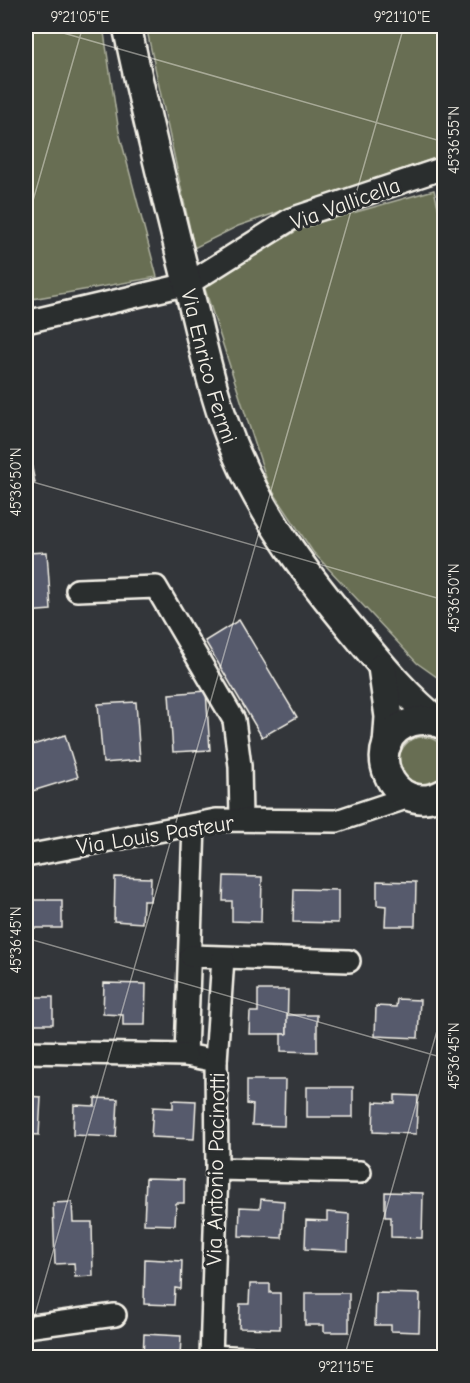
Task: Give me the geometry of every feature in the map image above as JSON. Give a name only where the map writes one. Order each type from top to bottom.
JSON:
[{"type":"street","name":"Via Enrico Fermi","points":[[127,26],[149,135],[219,406],[249,481],[306,572],[382,667],[418,706],[443,725]]},
{"type":"street","name":"Via Vallicella","points":[[26,322],[188,284],[291,219],[444,168]]},
{"type":"street","points":[[77,590],[156,587],[234,720],[240,766],[241,819]]},
{"type":"street","points":[[382,667],[389,717],[386,757],[398,790],[433,796]]},
{"type":"street","points":[[357,816],[377,795],[386,757],[396,731],[411,722],[427,720],[443,725]]},
{"type":"street","name":"Via Louis Pasteur","points":[[26,856],[194,825],[241,819],[337,821],[403,799],[433,796]]},
{"type":"street","name":"Via Antonio Pacinotti","points":[[194,825],[186,1055],[216,1061],[217,1169],[211,1357]]},
{"type":"street","points":[[191,956],[350,961]]},
{"type":"street","points":[[216,1061],[223,958]]},
{"type":"street","points":[[26,1052],[186,1055]]},
{"type":"street","points":[[217,1169],[360,1172]]},
{"type":"street","points":[[26,1327],[116,1315]]},
{"type":"street","points":[[211,1357],[249,1358]]},
{"type":"green space","points":[[26,26],[103,26],[119,132],[157,277],[26,300]]},
{"type":"green space","points":[[146,26],[444,26],[444,155],[238,226],[194,248]]},
{"type":"green space","points":[[434,190],[444,231],[444,682],[417,663],[313,552],[268,484],[204,286],[303,227]]},
{"type":"green space","points":[[418,737],[428,737],[440,744],[447,756],[447,766],[440,778],[428,785],[418,785],[403,774],[399,766],[399,756],[410,741]]},
{"type":"building","points":[[26,448],[28,448],[35,483],[26,485]]},
{"type":"building","points":[[47,552],[51,610],[26,612],[26,553]]},
{"type":"building","points":[[239,620],[297,717],[262,737],[205,641]]},
{"type":"building","points":[[206,691],[210,750],[173,752],[169,694]]},
{"type":"building","points":[[136,702],[140,760],[103,763],[98,704]]},
{"type":"building","points":[[65,735],[78,777],[26,793],[26,747]]},
{"type":"building","points":[[224,876],[262,877],[261,922],[232,921],[232,901],[223,901]]},
{"type":"building","points":[[115,877],[151,878],[150,901],[143,901],[142,923],[114,921]]},
{"type":"building","points":[[377,881],[416,882],[415,926],[385,926],[386,906],[377,905]]},
{"type":"building","points":[[294,889],[338,890],[338,923],[293,922]]},
{"type":"building","points":[[26,900],[62,900],[62,928],[26,928]]},
{"type":"building","points":[[104,983],[146,984],[145,1025],[123,1025],[123,1015],[103,1014]]},
{"type":"building","points":[[258,990],[288,990],[287,1034],[249,1034],[250,1012],[258,1012]]},
{"type":"building","points":[[26,997],[53,997],[53,1024],[26,1024]]},
{"type":"building","points":[[397,999],[420,1000],[418,1038],[375,1036],[376,1006],[396,1007]]},
{"type":"building","points":[[287,1015],[317,1015],[317,1052],[281,1051],[281,1034],[287,1034]]},
{"type":"building","points":[[247,1080],[285,1080],[284,1126],[252,1125],[253,1105],[247,1104]]},
{"type":"building","points":[[307,1087],[353,1087],[353,1117],[307,1117]]},
{"type":"building","points":[[395,1095],[418,1096],[416,1134],[373,1132],[374,1102],[395,1103]]},
{"type":"building","points":[[26,1096],[41,1097],[39,1135],[26,1134]]},
{"type":"building","points":[[95,1098],[118,1099],[116,1137],[73,1135],[74,1105],[95,1106]]},
{"type":"building","points":[[173,1100],[196,1101],[194,1139],[151,1137],[153,1107],[173,1108]]},
{"type":"building","points":[[146,1178],[184,1179],[184,1203],[176,1203],[175,1225],[144,1224]]},
{"type":"building","points":[[385,1192],[423,1193],[422,1238],[391,1237],[391,1217],[385,1217]]},
{"type":"building","points":[[261,1199],[284,1201],[282,1238],[239,1236],[240,1207],[260,1208]]},
{"type":"building","points":[[72,1202],[73,1222],[92,1222],[93,1276],[75,1277],[74,1263],[55,1264],[53,1203]]},
{"type":"building","points":[[327,1212],[349,1214],[348,1251],[305,1249],[306,1220],[327,1221]]},
{"type":"building","points":[[444,1225],[444,1252],[443,1252]]},
{"type":"building","points":[[145,1259],[182,1261],[181,1289],[175,1288],[174,1305],[144,1304]]},
{"type":"building","points":[[250,1284],[270,1284],[270,1293],[280,1293],[280,1329],[239,1328],[240,1304],[249,1304]]},
{"type":"building","points":[[305,1293],[349,1293],[349,1332],[324,1332],[324,1325],[305,1325]]},
{"type":"building","points":[[376,1293],[420,1294],[419,1332],[391,1331],[391,1325],[375,1325]]},
{"type":"building","points":[[144,1334],[181,1336],[180,1358],[143,1358]]},
{"type":"building","points":[[95,1354],[95,1358],[77,1358],[77,1355]]}]
